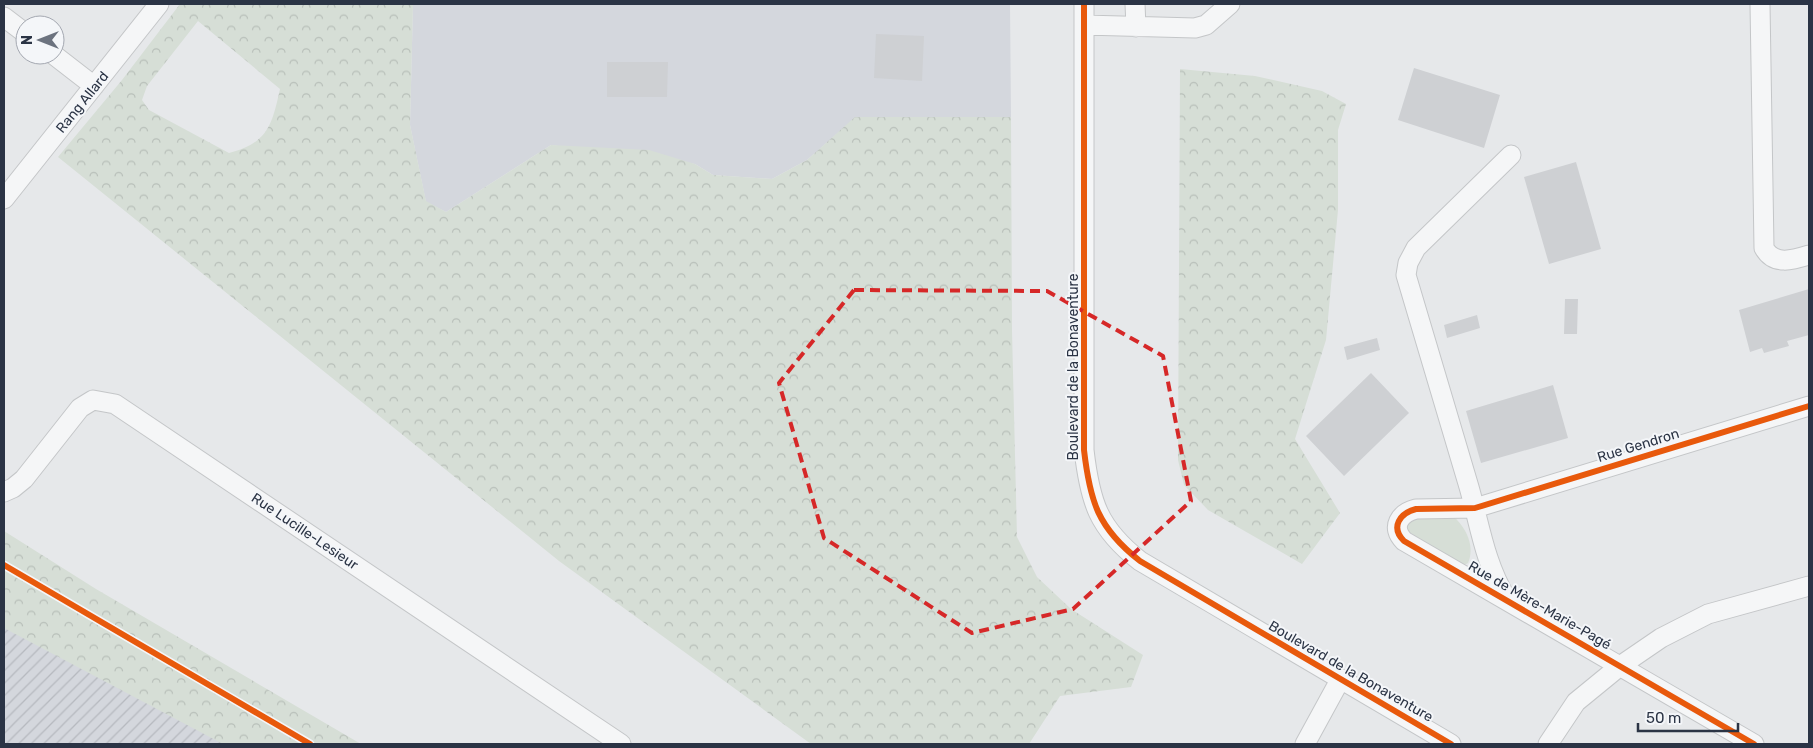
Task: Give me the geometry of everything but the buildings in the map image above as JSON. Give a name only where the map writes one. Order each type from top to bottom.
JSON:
[{"type":"street","name":"Rang Allard","points":[[4,199],[159,4]]},
{"type":"street","name":"Boulevard de la Bonaventure","points":[[1084,4],[1084,450],[1087,479],[1095,505],[1118,544],[1140,561],[1451,744]]},
{"type":"street","points":[[1136,4],[1136,27]]},
{"type":"street","points":[[1084,25],[1195,28],[1206,25],[1230,4]]},
{"type":"street","points":[[1760,4],[1764,248],[1774,259],[1784,261],[1809,255]]},
{"type":"street","points":[[4,17],[15,25]]},
{"type":"street","points":[[65,64],[94,86]]},
{"type":"street","points":[[1475,508],[1406,275],[1408,263],[1416,248],[1511,155]]},
{"type":"street","name":"Rue Lucille-Lesieur","points":[[4,492],[13,488],[24,479],[80,408],[92,400],[115,404],[621,744]]},
{"type":"street","name":"Rue Gendron","points":[[1475,508],[1809,406]]},
{"type":"street","name":"Rue de Mère-Marie-Pagé","points":[[1507,599],[1496,581],[1486,558],[1475,508],[1431,507],[1406,511],[1400,518],[1396,528],[1399,536],[1754,744]]},
{"type":"street","points":[[1548,744],[1576,702],[1620,666],[1661,638],[1708,614],[1809,586]]},
{"type":"street","points":[[1304,744],[1340,680]]},
{"type":"highlighted area","points":[[854,290],[1047,291],[1163,356],[1191,501],[1073,609],[972,633],[824,538],[779,383]]},
{"type":"shaded area","points":[[413,4],[1010,4],[1011,117],[856,117],[807,160],[772,179],[713,175],[695,164],[551,145],[446,212],[426,202],[410,125]]},
{"type":"shaded area","points":[[4,586],[267,744],[4,744]]},
{"type":"green space","points":[[180,4],[413,4],[410,125],[426,201],[446,212],[551,145],[649,150],[695,164],[713,175],[772,179],[807,160],[855,117],[1011,117],[1012,331],[1017,537],[1037,577],[1071,609],[1143,655],[1131,687],[1060,696],[1029,744],[811,744],[559,561],[58,157],[122,80]],"holes":[[[198,21],[280,89],[274,113],[266,131],[252,144],[229,153],[149,110],[142,100],[147,86]]]},
{"type":"green space","points":[[1180,69],[1255,76],[1322,91],[1346,104],[1338,130],[1338,210],[1326,340],[1295,439],[1340,513],[1302,564],[1208,510],[1184,485],[1178,460]]},
{"type":"green space","points":[[1411,516],[1454,517],[1463,527],[1468,538],[1471,551],[1468,563],[1462,566],[1410,540],[1403,525]]},
{"type":"green space","points":[[4,531],[96,589],[361,744],[223,744],[4,628]]},
{"type":"cycle path","points":[[1084,4],[1084,450],[1089,485],[1098,513],[1114,537],[1140,561],[1451,744]]},
{"type":"cycle path","points":[[1754,744],[1404,541],[1400,536],[1397,526],[1401,517],[1416,509],[1475,508],[1809,406]]},
{"type":"cycle path","points":[[4,565],[310,744]]}]
